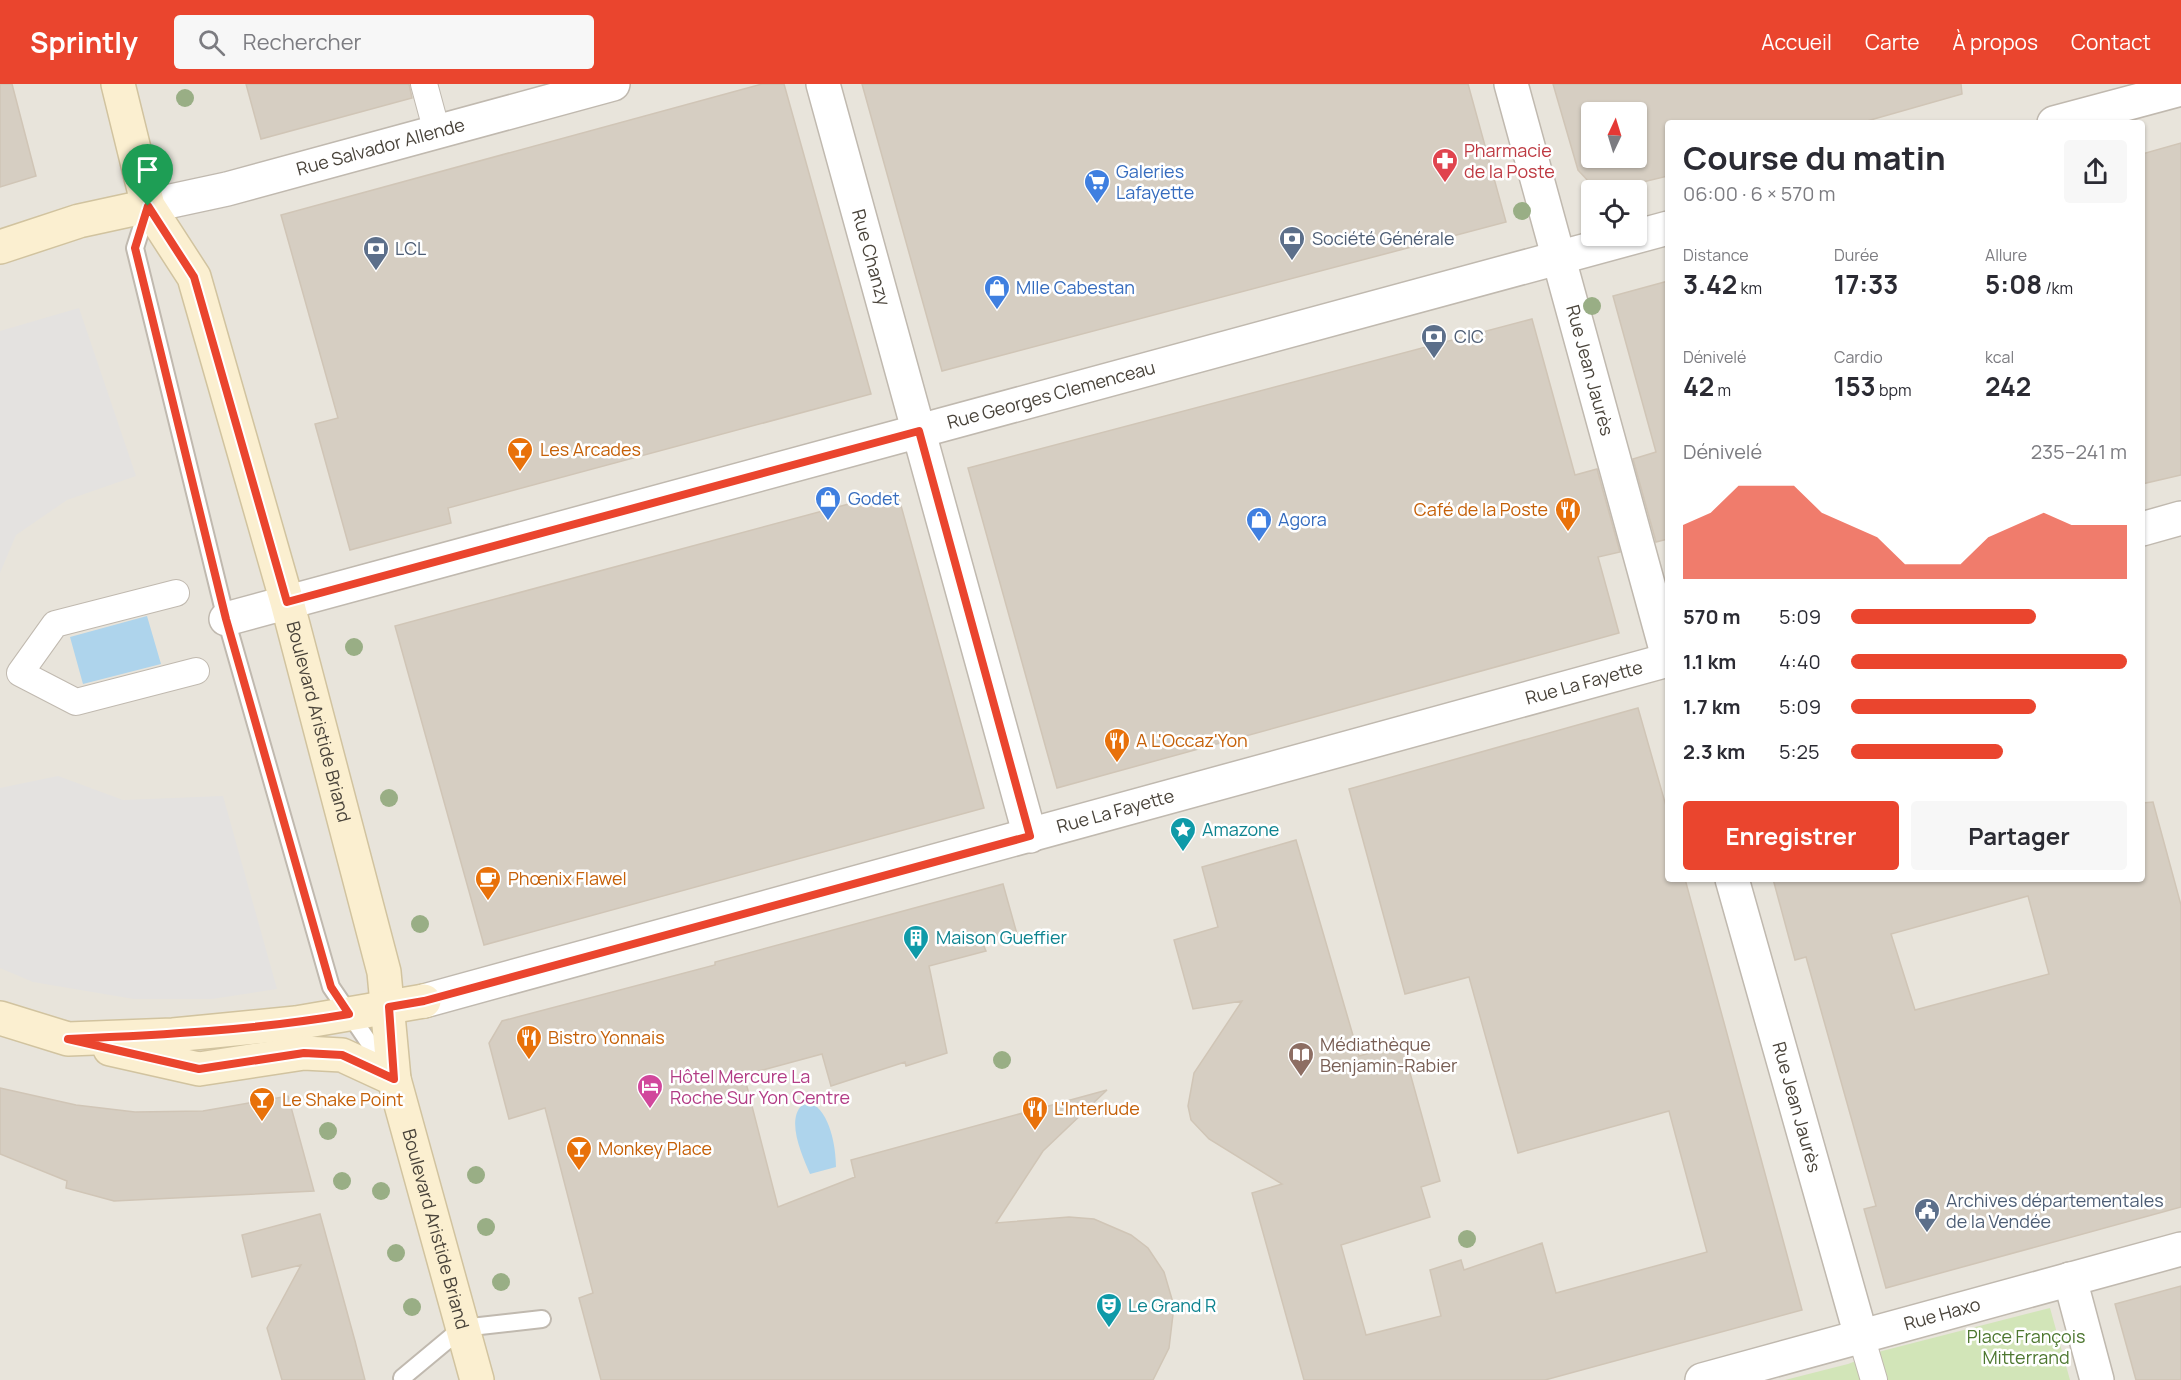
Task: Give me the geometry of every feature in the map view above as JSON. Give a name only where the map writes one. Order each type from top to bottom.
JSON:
[{"type":"main road","name":"Boulevard Aristide Briand","points":[[118,84],[148,206],[194,277],[287,602],[384,972],[394,1079],[477,1380]]},
{"type":"main road","points":[[0,247],[79,221],[148,206]]},
{"type":"main road","points":[[68,1039],[173,1035],[296,1023],[424,1001]]},
{"type":"main road","points":[[0,1018],[68,1039],[199,1069],[304,1053],[342,1055],[394,1079]]},
{"type":"street","points":[[424,84],[437,132]]},
{"type":"street","name":"Rue Salvador Allende","points":[[148,206],[227,189],[613,84]]},
{"type":"street","name":"Rue Chanzy","points":[[823,84],[1030,836]]},
{"type":"street","name":"Rue Jean Jaurès","points":[[1511,84],[1665,647]]},
{"type":"street","points":[[2065,120],[2181,89]]},
{"type":"street","name":"Rue Georges Clemenceau","points":[[226,619],[1665,229]]},
{"type":"street","points":[[2145,528],[2181,518]]},
{"type":"street","points":[[176,593],[55,624],[10,676],[76,702],[196,671]]},
{"type":"street","name":"Rue La Fayette","points":[[424,1001],[1030,836],[1665,659]]},
{"type":"street","name":"Rue Jean Jaurès","points":[[1733,882],[1861,1336]]},
{"type":"street","name":"Rue Haxo","points":[[1702,1380],[2181,1249]]},
{"type":"street","points":[[2070,1279],[2097,1380]]},
{"type":"street","points":[[1861,1336],[1874,1380]]},
{"type":"lane","name":"Boulevard Aristide Briand","points":[[148,206],[135,248],[226,619],[331,987],[394,1079]]},
{"type":"lane","points":[[402,1378],[462,1328],[542,1318]]},
{"type":"shaded area","points":[[0,84],[2181,84],[2181,1380],[0,1380]]},
{"type":"shaded area","points":[[79,308],[136,476],[67,500],[16,535],[0,573],[0,331]]},
{"type":"shaded area","points":[[58,776],[123,800],[223,796],[277,989],[212,999],[134,999],[33,982],[0,968],[0,788]]},
{"type":"green space","name":"Place François Mitterrand","points":[[2050,1308],[2070,1380],[1785,1380],[1848,1364],[1882,1351]]},
{"type":"water","points":[[147,616],[161,664],[83,684],[70,637]]},
{"type":"water","points":[[811,1103],[823,1114],[831,1131],[836,1167],[810,1174],[797,1138],[795,1120],[802,1105]]},
{"type":"building","points":[[0,84],[12,84],[36,176],[0,187]]},
{"type":"building","points":[[246,84],[409,84],[412,98],[261,139]]},
{"type":"building","points":[[762,84],[784,84],[871,394],[448,508],[451,523],[350,550],[315,424],[338,418],[281,215]]},
{"type":"building","points":[[862,84],[1468,84],[1506,222],[942,371]]},
{"type":"building","points":[[1553,84],[1961,84],[1962,94],[1871,120],[1665,120],[1665,177],[1647,181],[1587,180],[1578,170]]},
{"type":"building","points":[[2181,143],[2181,475],[2145,483],[2145,153]]},
{"type":"building","points":[[1665,282],[1665,540],[1656,542],[1633,459],[1656,452],[1613,296]]},
{"type":"building","points":[[1532,319],[1575,475],[1597,469],[1620,552],[1598,557],[1619,633],[1057,788],[968,468]]},
{"type":"building","points":[[897,491],[984,808],[484,945],[395,626]]},
{"type":"building","points":[[1638,708],[1665,802],[1665,882],[1686,882],[1802,1310],[1545,1380],[1304,1380],[1252,1193],[1282,1184],[1209,1139],[1191,1120],[1188,1106],[1194,1073],[1242,1001],[1193,1009],[1174,940],[1218,927],[1202,867],[1296,840],[1359,1056],[1402,1044],[1440,1181],[1421,1187],[1430,1217],[1341,1245],[1366,1335],[1441,1316],[1430,1270],[1461,1260],[1464,1270],[1542,1243],[1556,1293],[1707,1252],[1669,1111],[1518,1153],[1469,977],[1405,994],[1349,789]]},
{"type":"building","points":[[2153,802],[2181,905],[2181,1207],[1886,1288],[1864,1209],[1876,1206],[1806,957],[1795,960],[1774,882],[2145,882],[2145,803]],"holes":[[[2028,896],[2049,974],[1915,1010],[1891,934]]]},
{"type":"building","points":[[1003,884],[1017,934],[983,944],[986,951],[929,966],[947,1053],[906,1066],[905,1062],[831,1086],[822,1054],[744,1075],[778,1207],[855,1177],[851,1160],[1107,1090],[1043,1151],[996,1223],[1069,1217],[1094,1219],[1131,1235],[1148,1248],[1164,1272],[1174,1306],[1169,1348],[1153,1380],[601,1380],[579,1298],[593,1293],[545,1108],[509,1119],[489,1043],[502,1021],[715,965],[715,962]]},
{"type":"building","points":[[0,1088],[76,1105],[135,1112],[203,1111],[288,1096],[314,1191],[114,1201],[66,1188],[67,1181],[0,1154]]},
{"type":"building","points":[[320,1214],[365,1380],[282,1380],[267,1328],[301,1265],[252,1277],[242,1235]]},
{"type":"building","points":[[2181,1286],[2181,1380],[2136,1380],[2115,1304]]},
{"type":"place","name":"Pharmacie de la Poste","points":[[1445,184]]},
{"type":"place","name":"Galeries Lafayette","points":[[1097,205]]},
{"type":"place","name":"Société Générale","points":[[1292,262]]},
{"type":"place","name":"LCL","points":[[376,272]]},
{"type":"place","name":"Mlle Cabestan","points":[[997,311]]},
{"type":"place","name":"CIC","points":[[1434,360]]},
{"type":"place","name":"Les Arcades","points":[[520,473]]},
{"type":"place","name":"Godet","points":[[828,522]]},
{"type":"place","name":"Café de la Poste","points":[[1568,533]]},
{"type":"place","name":"Agora","points":[[1259,543]]},
{"type":"place","name":"A L'Occaz'Yon","points":[[1117,764]]},
{"type":"place","name":"Amazone","points":[[1183,853]]},
{"type":"place","name":"Phœnix Flawel","points":[[488,902]]},
{"type":"place","name":"Maison Gueffier","points":[[916,961]]},
{"type":"place","name":"Bistro Yonnais","points":[[529,1061]]},
{"type":"place","name":"Médiathèque Benjamin-Rabier","points":[[1301,1078]]},
{"type":"place","name":"Hôtel Mercure La Roche Sur Yon Centre","points":[[650,1110]]},
{"type":"place","name":"Le Shake Point","points":[[262,1123]]},
{"type":"place","name":"L'Interlude","points":[[1035,1132]]},
{"type":"place","name":"Monkey Place","points":[[579,1172]]},
{"type":"place","name":"Archives départementales de la Vendée","points":[[1927,1234]]},
{"type":"place","name":"Le Grand R","points":[[1109,1329]]},
{"type":"route","points":[[148,206],[194,277],[287,602],[919,431],[1030,836],[424,1001],[389,1007],[394,1079],[342,1055],[304,1053],[199,1069],[68,1039],[173,1035],[296,1023],[349,1014],[331,987],[226,619],[135,248],[148,206]]}]
